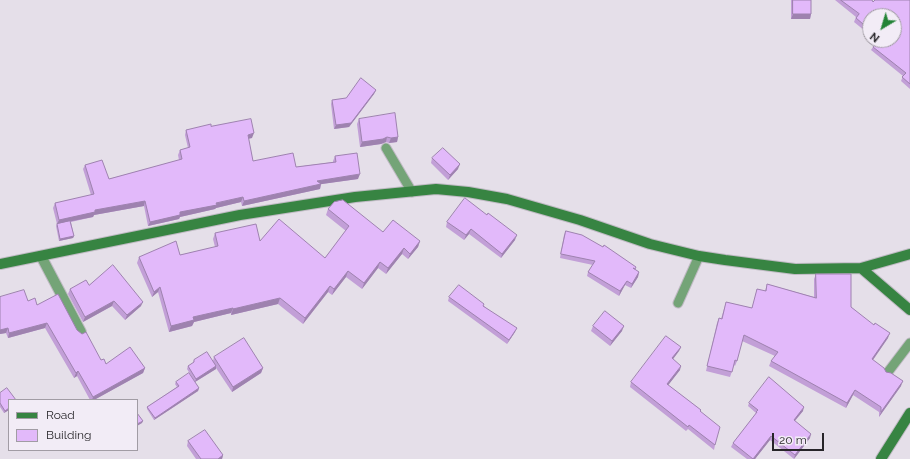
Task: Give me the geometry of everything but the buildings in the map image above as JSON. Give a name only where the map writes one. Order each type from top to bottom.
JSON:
[{"type":"street","points":[[0,264],[240,215],[355,197],[436,189],[468,192],[507,199],[580,220],[650,244],[698,256],[795,269],[861,268],[910,254]]},
{"type":"street","points":[[41,256],[81,332]]},
{"type":"street","points":[[861,268],[910,310]]},
{"type":"street","points":[[881,459],[910,413]]},
{"type":"lane","points":[[386,148],[412,192]]},
{"type":"lane","points":[[678,303],[698,256]]},
{"type":"lane","points":[[888,372],[910,343]]}]
